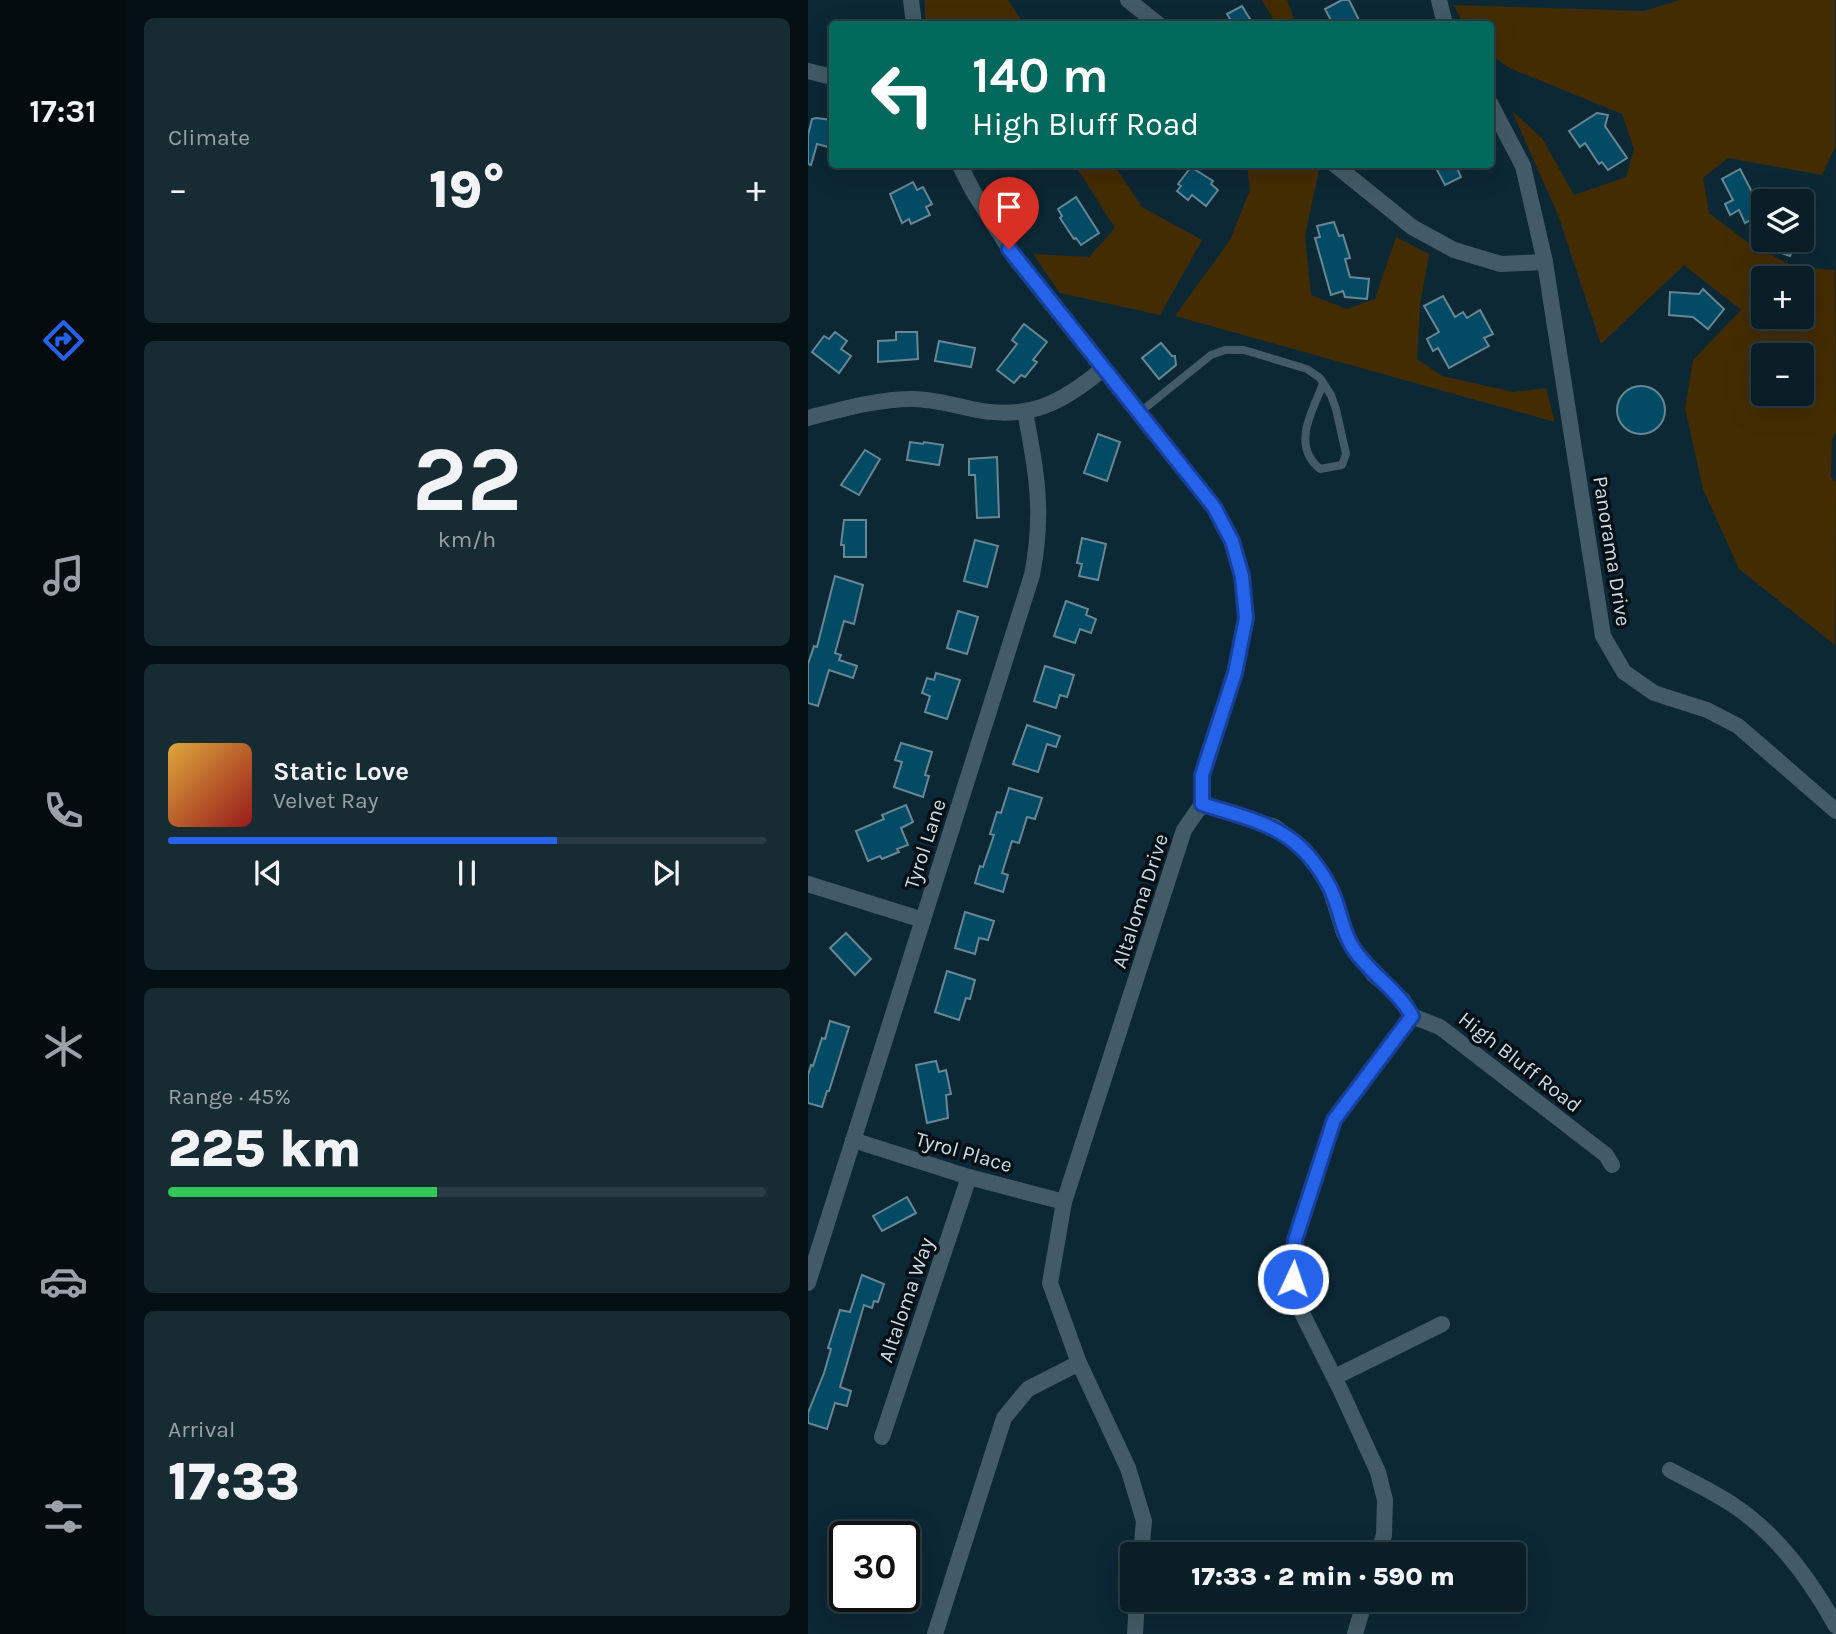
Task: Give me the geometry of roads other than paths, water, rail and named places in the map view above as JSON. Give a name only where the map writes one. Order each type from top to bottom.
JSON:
[{"type":"street","points":[[911,0],[914,21]]},
{"type":"street","points":[[1128,0],[1154,21]]},
{"type":"street","points":[[1439,0],[1444,21]]},
{"type":"street","points":[[808,71],[829,76]]},
{"type":"street","name":"Panorama Drive","points":[[1494,111],[1523,166],[1545,262],[1604,636],[1624,672],[1654,693],[1707,710],[1738,726],[1835,811]]},
{"type":"street","points":[[961,168],[1017,261],[1214,507],[1232,541],[1242,576],[1246,618],[1235,673],[1202,775],[1202,804]]},
{"type":"street","points":[[1339,168],[1412,227],[1454,250],[1501,264],[1545,262]]},
{"type":"street","points":[[808,418],[865,404],[915,399],[933,400],[992,413],[1025,412],[1058,401],[1104,368]]},
{"type":"street","name":"Tyrol Lane","points":[[808,1283],[1025,599],[1037,549],[1039,493],[1025,412]]},
{"type":"street","name":"High Bluff Road","points":[[1202,804],[1275,827],[1304,849],[1329,885],[1344,933],[1355,951],[1374,975],[1403,1000],[1412,1016],[1440,1027],[1606,1155],[1612,1165]]},
{"type":"street","name":"Altaloma Drive","points":[[1142,1542],[1144,1521],[1128,1468],[1079,1363],[1050,1283],[1064,1202],[1184,830],[1202,804]]},
{"type":"street","points":[[808,884],[923,920]]},
{"type":"street","points":[[1382,1542],[1385,1500],[1378,1472],[1335,1377],[1301,1311],[1293,1279],[1295,1240],[1334,1120],[1412,1016]]},
{"type":"street","name":"Tyrol Place","points":[[853,1140],[969,1177],[1064,1202]]},
{"type":"street","name":"Altaloma Way","points":[[882,1437],[969,1177]]},
{"type":"street","points":[[1335,1377],[1442,1324]]},
{"type":"street","points":[[935,1634],[1004,1418],[1028,1389],[1079,1363]]},
{"type":"street","points":[[1670,1470],[1736,1507],[1773,1538],[1808,1579],[1835,1626]]},
{"type":"street","points":[[1135,1634],[1136,1612]]},
{"type":"street","points":[[1355,1634],[1361,1612]]},
{"type":"lane","points":[[1139,413],[1211,355],[1225,350],[1244,351],[1307,369],[1320,378],[1336,409],[1346,453],[1342,465],[1320,469],[1312,462],[1305,449],[1304,436],[1323,384]]}]
